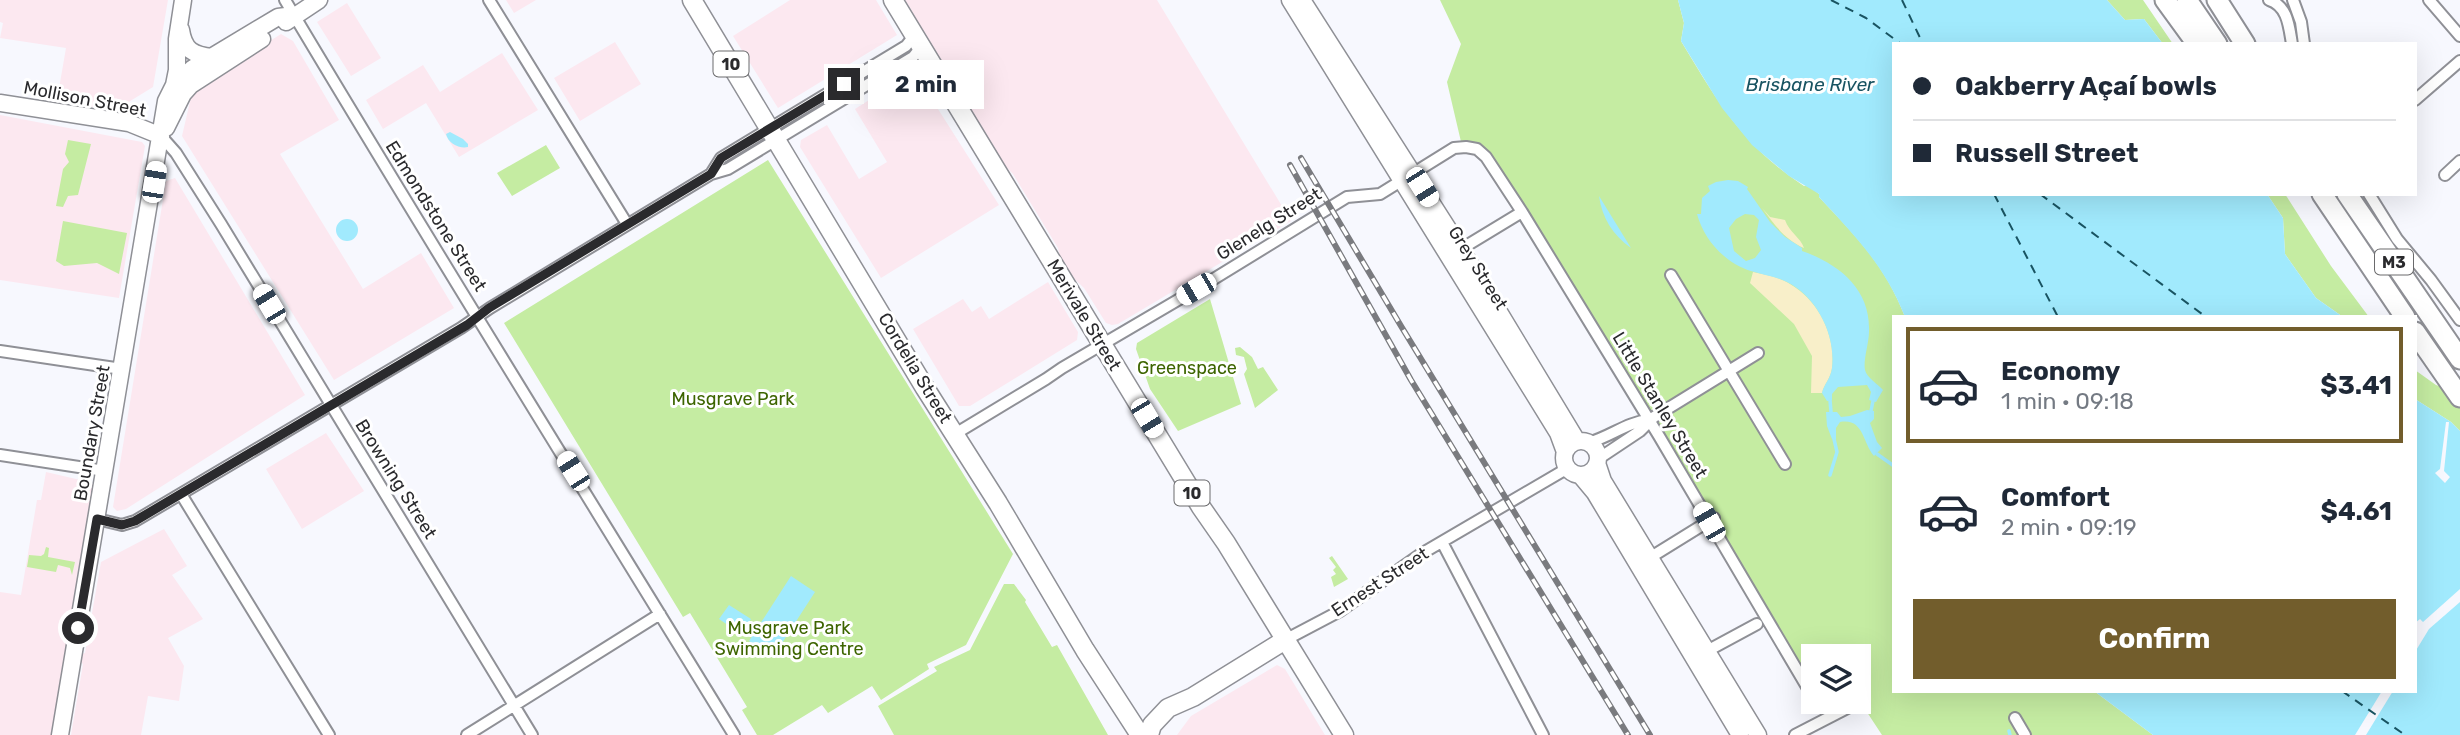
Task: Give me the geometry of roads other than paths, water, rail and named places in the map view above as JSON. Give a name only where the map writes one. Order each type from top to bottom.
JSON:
[{"type":"highway","points":[[2165,0],[2196,42]]},
{"type":"highway","points":[[2187,0],[2216,42]]},
{"type":"highway","points":[[2217,0],[2244,42]]},
{"type":"highway","points":[[2232,0],[2254,42]]},
{"type":"highway","name":"M3","points":[[2323,196],[2404,315]]},
{"type":"highway","name":"M3","points":[[2348,196],[2460,359]]},
{"type":"highway","points":[[2418,337],[2460,397]]},
{"type":"main road","name":"Cordelia Street","points":[[692,0],[1085,650],[1140,735]]},
{"type":"main road","name":"Merivale Street","points":[[893,0],[1344,735]]},
{"type":"main road","name":"Ernest Street","points":[[1149,735],[1152,725],[1164,711],[1193,697],[1285,640]]},
{"type":"main road","name":"Ernest Street","points":[[1160,735],[1193,697]]},
{"type":"street","points":[[174,85],[183,0]]},
{"type":"street","name":"Edmondstone Street","points":[[285,0],[393,181],[734,735]]},
{"type":"street","points":[[161,136],[183,94],[194,81],[283,26],[294,15],[319,0]]},
{"type":"street","points":[[489,0],[627,224]]},
{"type":"street","name":"Grey Street","points":[[1290,0],[1407,177],[1461,249],[1577,445]]},
{"type":"street","name":"Grey Street","points":[[1302,0],[1558,433],[1577,445]]},
{"type":"street","points":[[2269,0],[2280,5],[2291,42]]},
{"type":"street","points":[[2293,0],[2301,22],[2304,42]]},
{"type":"street","points":[[2429,0],[2460,36]]},
{"type":"street","points":[[174,85],[183,75],[278,18],[294,15]]},
{"type":"street","points":[[180,20],[182,39],[188,50],[196,55],[212,57]]},
{"type":"street","points":[[97,519],[128,524],[181,494],[331,406],[711,174],[721,158],[774,134],[906,46],[918,41]]},
{"type":"street","points":[[2417,98],[2460,61]]},
{"type":"street","name":"Boundary Street","points":[[60,735],[166,102],[174,85]]},
{"type":"street","name":"Mollison Street","points":[[0,103],[129,123],[161,136]]},
{"type":"street","name":"Browning Street","points":[[161,136],[176,153],[532,735]]},
{"type":"street","name":"Glenelg Street","points":[[955,434],[1347,197],[1380,194],[1444,153],[1462,146]]},
{"type":"street","name":"Little Stanley Street","points":[[1462,146],[1477,149],[1486,157],[1522,212],[1712,520],[1801,677]]},
{"type":"street","points":[[2445,175],[2460,161]]},
{"type":"street","points":[[2370,196],[2400,243],[2460,320]]},
{"type":"street","points":[[1461,249],[1522,212]]},
{"type":"street","points":[[1671,275],[1785,464]]},
{"type":"street","points":[[0,351],[122,369]]},
{"type":"street","points":[[1574,472],[1590,472],[1597,461],[1640,431],[1649,420],[1758,353]]},
{"type":"street","points":[[1649,420],[1634,421],[1604,438],[1577,445],[1564,460],[1595,493],[1740,735]]},
{"type":"street","points":[[1577,445],[1597,450],[1603,481],[1758,735]]},
{"type":"street","points":[[0,455],[105,471]]},
{"type":"street","name":"Ernest Street","points":[[1285,640],[1340,611],[1441,542],[1574,472]]},
{"type":"street","points":[[181,494],[329,735]]},
{"type":"street","points":[[1651,557],[1712,520]]},
{"type":"street","points":[[1441,542],[1543,735]]},
{"type":"street","points":[[467,735],[660,614]]},
{"type":"street","points":[[1707,651],[1757,624]]},
{"type":"street","name":"Little Stanley Street","points":[[1823,714],[1825,718]]},
{"type":"street","points":[[1795,735],[1834,714]]},
{"type":"street","points":[[2015,718],[2025,735]]},
{"type":"water","name":"Brisbane River","points":[[1678,0],[2107,0],[2125,20],[2144,19],[2161,42],[1892,42],[1892,196],[2268,196],[2283,218],[2285,254],[2316,298],[2340,315],[1904,315],[1878,267],[1819,194],[1789,176],[1752,145],[1722,108],[1681,41],[1684,23]]},
{"type":"water","points":[[450,132],[463,139],[468,147],[451,143],[446,134]]},
{"type":"water","points":[[1738,181],[1748,187],[1770,222],[1785,237],[1802,248],[1802,251],[1840,271],[1858,291],[1865,303],[1868,317],[1865,370],[1883,390],[1876,402],[1869,400],[1871,392],[1867,385],[1838,387],[1832,394],[1832,400],[1827,401],[1822,393],[1831,372],[1831,343],[1815,307],[1798,289],[1782,280],[1742,267],[1724,256],[1710,241],[1697,214],[1701,214],[1702,198],[1710,191],[1708,186],[1716,182]],"holes":[[[1745,214],[1754,215],[1759,220],[1756,237],[1761,250],[1755,258],[1746,261],[1734,251],[1729,228],[1736,219]]]},
{"type":"water","points":[[1599,196],[1631,248],[1609,225]]},
{"type":"water","points":[[347,219],[355,222],[358,230],[355,238],[347,241],[339,238],[336,230],[339,222]]},
{"type":"water","points":[[2417,400],[2451,422],[2460,431],[2460,735],[2153,735],[2097,693],[2417,693]]},
{"type":"water","points":[[1867,410],[1874,411],[1874,419],[1870,423],[1882,448],[1874,456],[1862,432],[1854,424],[1840,422],[1836,428],[1836,439],[1832,439],[1827,426],[1826,412],[1837,412],[1841,417]]},
{"type":"water","points":[[791,576],[815,592],[773,657],[749,641]]},
{"type":"water","points":[[729,605],[751,619],[741,634],[719,619]]},
{"type":"waterway","points":[[1830,400],[1831,412]]},
{"type":"waterway","points":[[1871,411],[1873,401]]},
{"type":"waterway","points":[[1830,475],[1837,452],[1834,439]]},
{"type":"waterway","points":[[1877,454],[1892,465]]},
{"type":"waterway","points":[[2009,731],[2010,735]]},
{"type":"railway","points":[[1301,158],[1650,735]]},
{"type":"railway","points":[[1290,165],[1411,380],[1628,735]]},
{"type":"park label","name":"Greenspace","points":[[1187,368]]},
{"type":"park label","name":"Musgrave Park","points":[[733,399]]},
{"type":"park label","name":"Musgrave Park Swimming Centre","points":[[789,638]]}]
